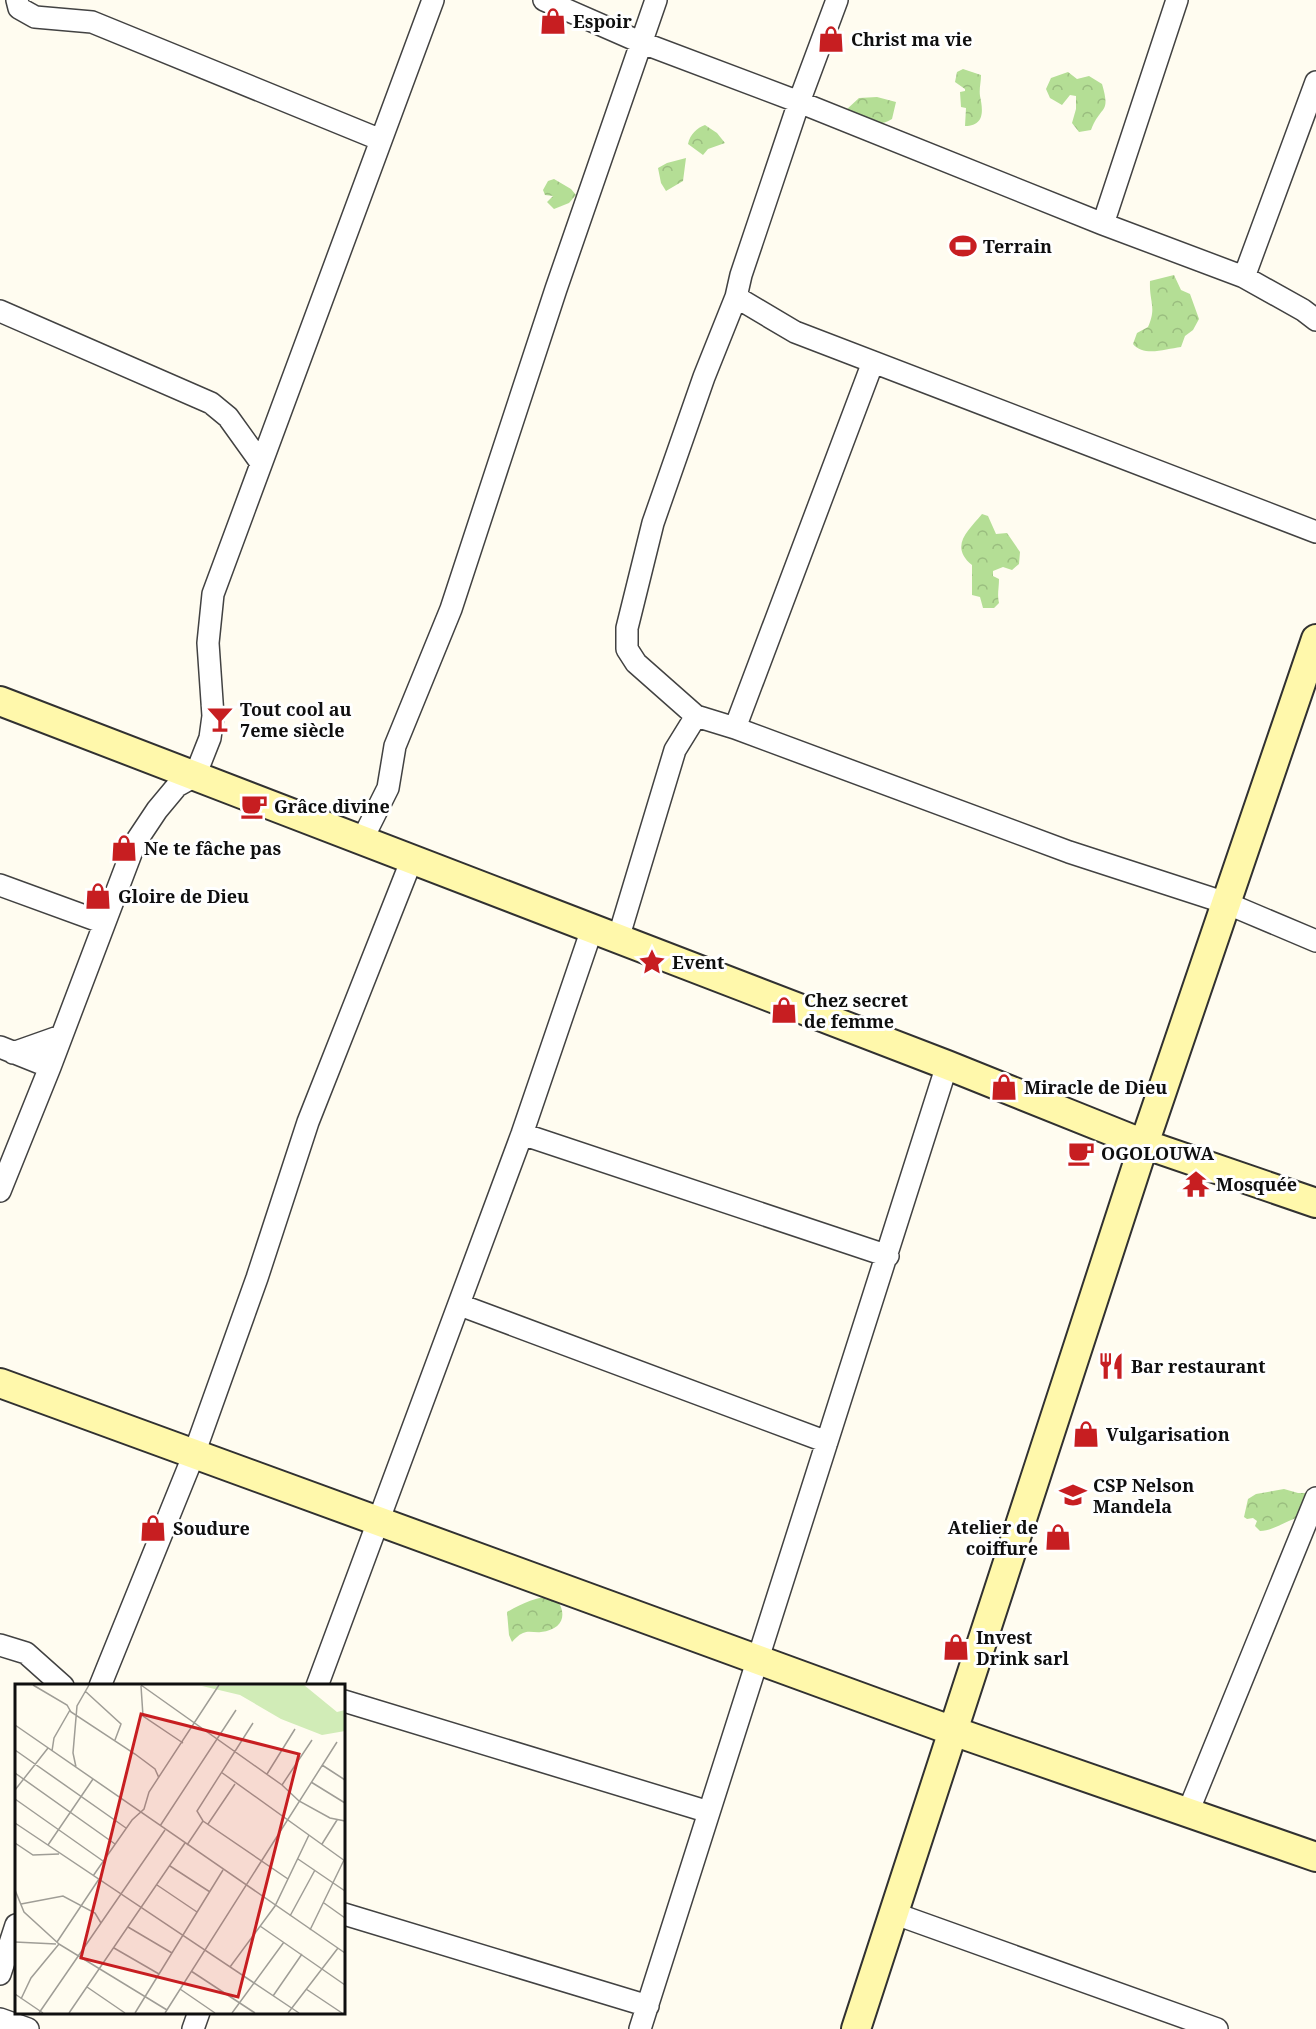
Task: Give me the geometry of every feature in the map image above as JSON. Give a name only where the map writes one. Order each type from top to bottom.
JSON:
[{"type":"street","points":[[16,0],[19,8],[35,17],[92,22],[381,140]]},
{"type":"street","points":[[0,1191],[135,843],[157,810],[177,786],[195,776],[210,738],[213,716],[208,643],[213,594],[433,0]]},
{"type":"street","points":[[544,0],[640,42],[799,102],[1103,225],[1244,277],[1303,310],[1316,320]]},
{"type":"street","points":[[362,840],[388,788],[395,746],[451,609],[556,289],[656,0]]},
{"type":"street","points":[[837,0],[799,102],[741,275],[736,297],[704,377],[652,523],[627,628],[627,649],[636,663],[696,716],[735,728],[1069,852],[1226,903],[1316,940]]},
{"type":"street","points":[[1103,225],[1177,0]]},
{"type":"street","points":[[1244,277],[1316,82]]},
{"type":"street","points":[[736,297],[795,332],[1316,532]]},
{"type":"street","points":[[0,311],[211,403],[228,417],[261,464]]},
{"type":"street","points":[[735,728],[873,362]]},
{"type":"street","points":[[856,2029],[1144,1144],[1316,639]]},
{"type":"street","points":[[0,701],[947,1065],[1144,1144],[1316,1203]]},
{"type":"street","points":[[318,1684],[522,1134],[605,934],[675,750],[696,716]]},
{"type":"street","points":[[101,1684],[194,1454],[257,1278],[308,1122],[412,859]]},
{"type":"street","points":[[0,885],[104,923]]},
{"type":"street","points":[[7,1050],[62,1036]]},
{"type":"street","points":[[7,1050],[50,1067]]},
{"type":"street","points":[[640,2029],[947,1065]]},
{"type":"street","points":[[522,1134],[888,1256]]},
{"type":"street","points":[[460,1305],[827,1442]]},
{"type":"street","points":[[0,1383],[953,1731],[1316,1857]]},
{"type":"street","points":[[1188,1812],[1316,1498]]},
{"type":"street","points":[[0,1645],[26,1653],[61,1684]]},
{"type":"street","points":[[345,1701],[710,1812]]},
{"type":"street","points":[[893,1913],[1218,2029]]},
{"type":"street","points":[[345,1914],[648,2006]]},
{"type":"street","points":[[0,1974],[15,1928]]},
{"type":"street","points":[[193,2029],[199,2014]]},
{"type":"street","points":[[0,2019],[28,2029]]},
{"type":"green space","points":[[963,69],[981,75],[981,116],[976,123],[965,126],[966,108],[961,107],[960,92],[965,89],[955,82],[957,72]]},
{"type":"green space","points":[[1068,72],[1077,79],[1089,76],[1102,84],[1105,105],[1091,130],[1079,132],[1072,123],[1076,109],[1076,96],[1070,95],[1062,105],[1050,98],[1046,89],[1051,78]]},
{"type":"green space","points":[[877,97],[896,102],[892,119],[874,123],[844,114],[859,98]]},
{"type":"green space","points":[[705,125],[717,133],[725,143],[708,149],[703,155],[688,144],[694,132]]},
{"type":"green space","points":[[686,158],[683,181],[666,191],[661,183],[658,168]]},
{"type":"green space","points":[[554,179],[571,189],[576,195],[569,203],[554,209],[547,202],[553,196],[545,195],[543,190],[548,181]]},
{"type":"green space","points":[[1174,275],[1181,290],[1190,294],[1199,319],[1193,330],[1185,336],[1181,347],[1155,351],[1138,348],[1133,344],[1137,333],[1148,327],[1151,320],[1150,281]]},
{"type":"green space","points":[[982,514],[988,516],[996,534],[1007,533],[1020,552],[1019,564],[1012,570],[1003,567],[993,571],[993,576],[999,579],[999,603],[994,608],[983,608],[980,597],[972,595],[972,565],[965,558],[961,545]]},
{"type":"green space","points":[[1284,1489],[1306,1493],[1311,1498],[1300,1517],[1260,1531],[1255,1526],[1257,1521],[1244,1517],[1248,1499],[1256,1494]]},
{"type":"green space","points":[[554,1596],[561,1608],[562,1619],[559,1624],[541,1632],[523,1633],[512,1642],[509,1635],[507,1612],[530,1601]]},
{"type":"place","name":"Espoir","points":[[553,21]]},
{"type":"place","name":"Christ ma vie","points":[[831,39]]},
{"type":"place","name":"Terrain","points":[[963,246]]},
{"type":"place","name":"Tout cool au 7eme siècle","points":[[220,719]]},
{"type":"place","name":"Grâce divine","points":[[254,806]]},
{"type":"place","name":"Ne te fâche pas","points":[[124,848]]},
{"type":"place","name":"Gloire de Dieu","points":[[98,896]]},
{"type":"place","name":"Event","points":[[652,962]]},
{"type":"place","name":"Chez secret de femme","points":[[784,1010]]},
{"type":"place","name":"Miracle de Dieu","points":[[1004,1087]]},
{"type":"place","name":"OGOLOUWA","points":[[1081,1153]]},
{"type":"place","name":"Mosquée","points":[[1196,1184]]},
{"type":"place","name":"Bar restaurant","points":[[1111,1366]]},
{"type":"place","name":"Vulgarisation","points":[[1086,1434]]},
{"type":"place","name":"CSP Nelson Mandela","points":[[1073,1495]]},
{"type":"place","name":"Soudure","points":[[153,1528]]},
{"type":"place","name":"Atelier de coiffure","points":[[1058,1537]]},
{"type":"place","name":"Invest Drink sarl","points":[[956,1647]]}]
